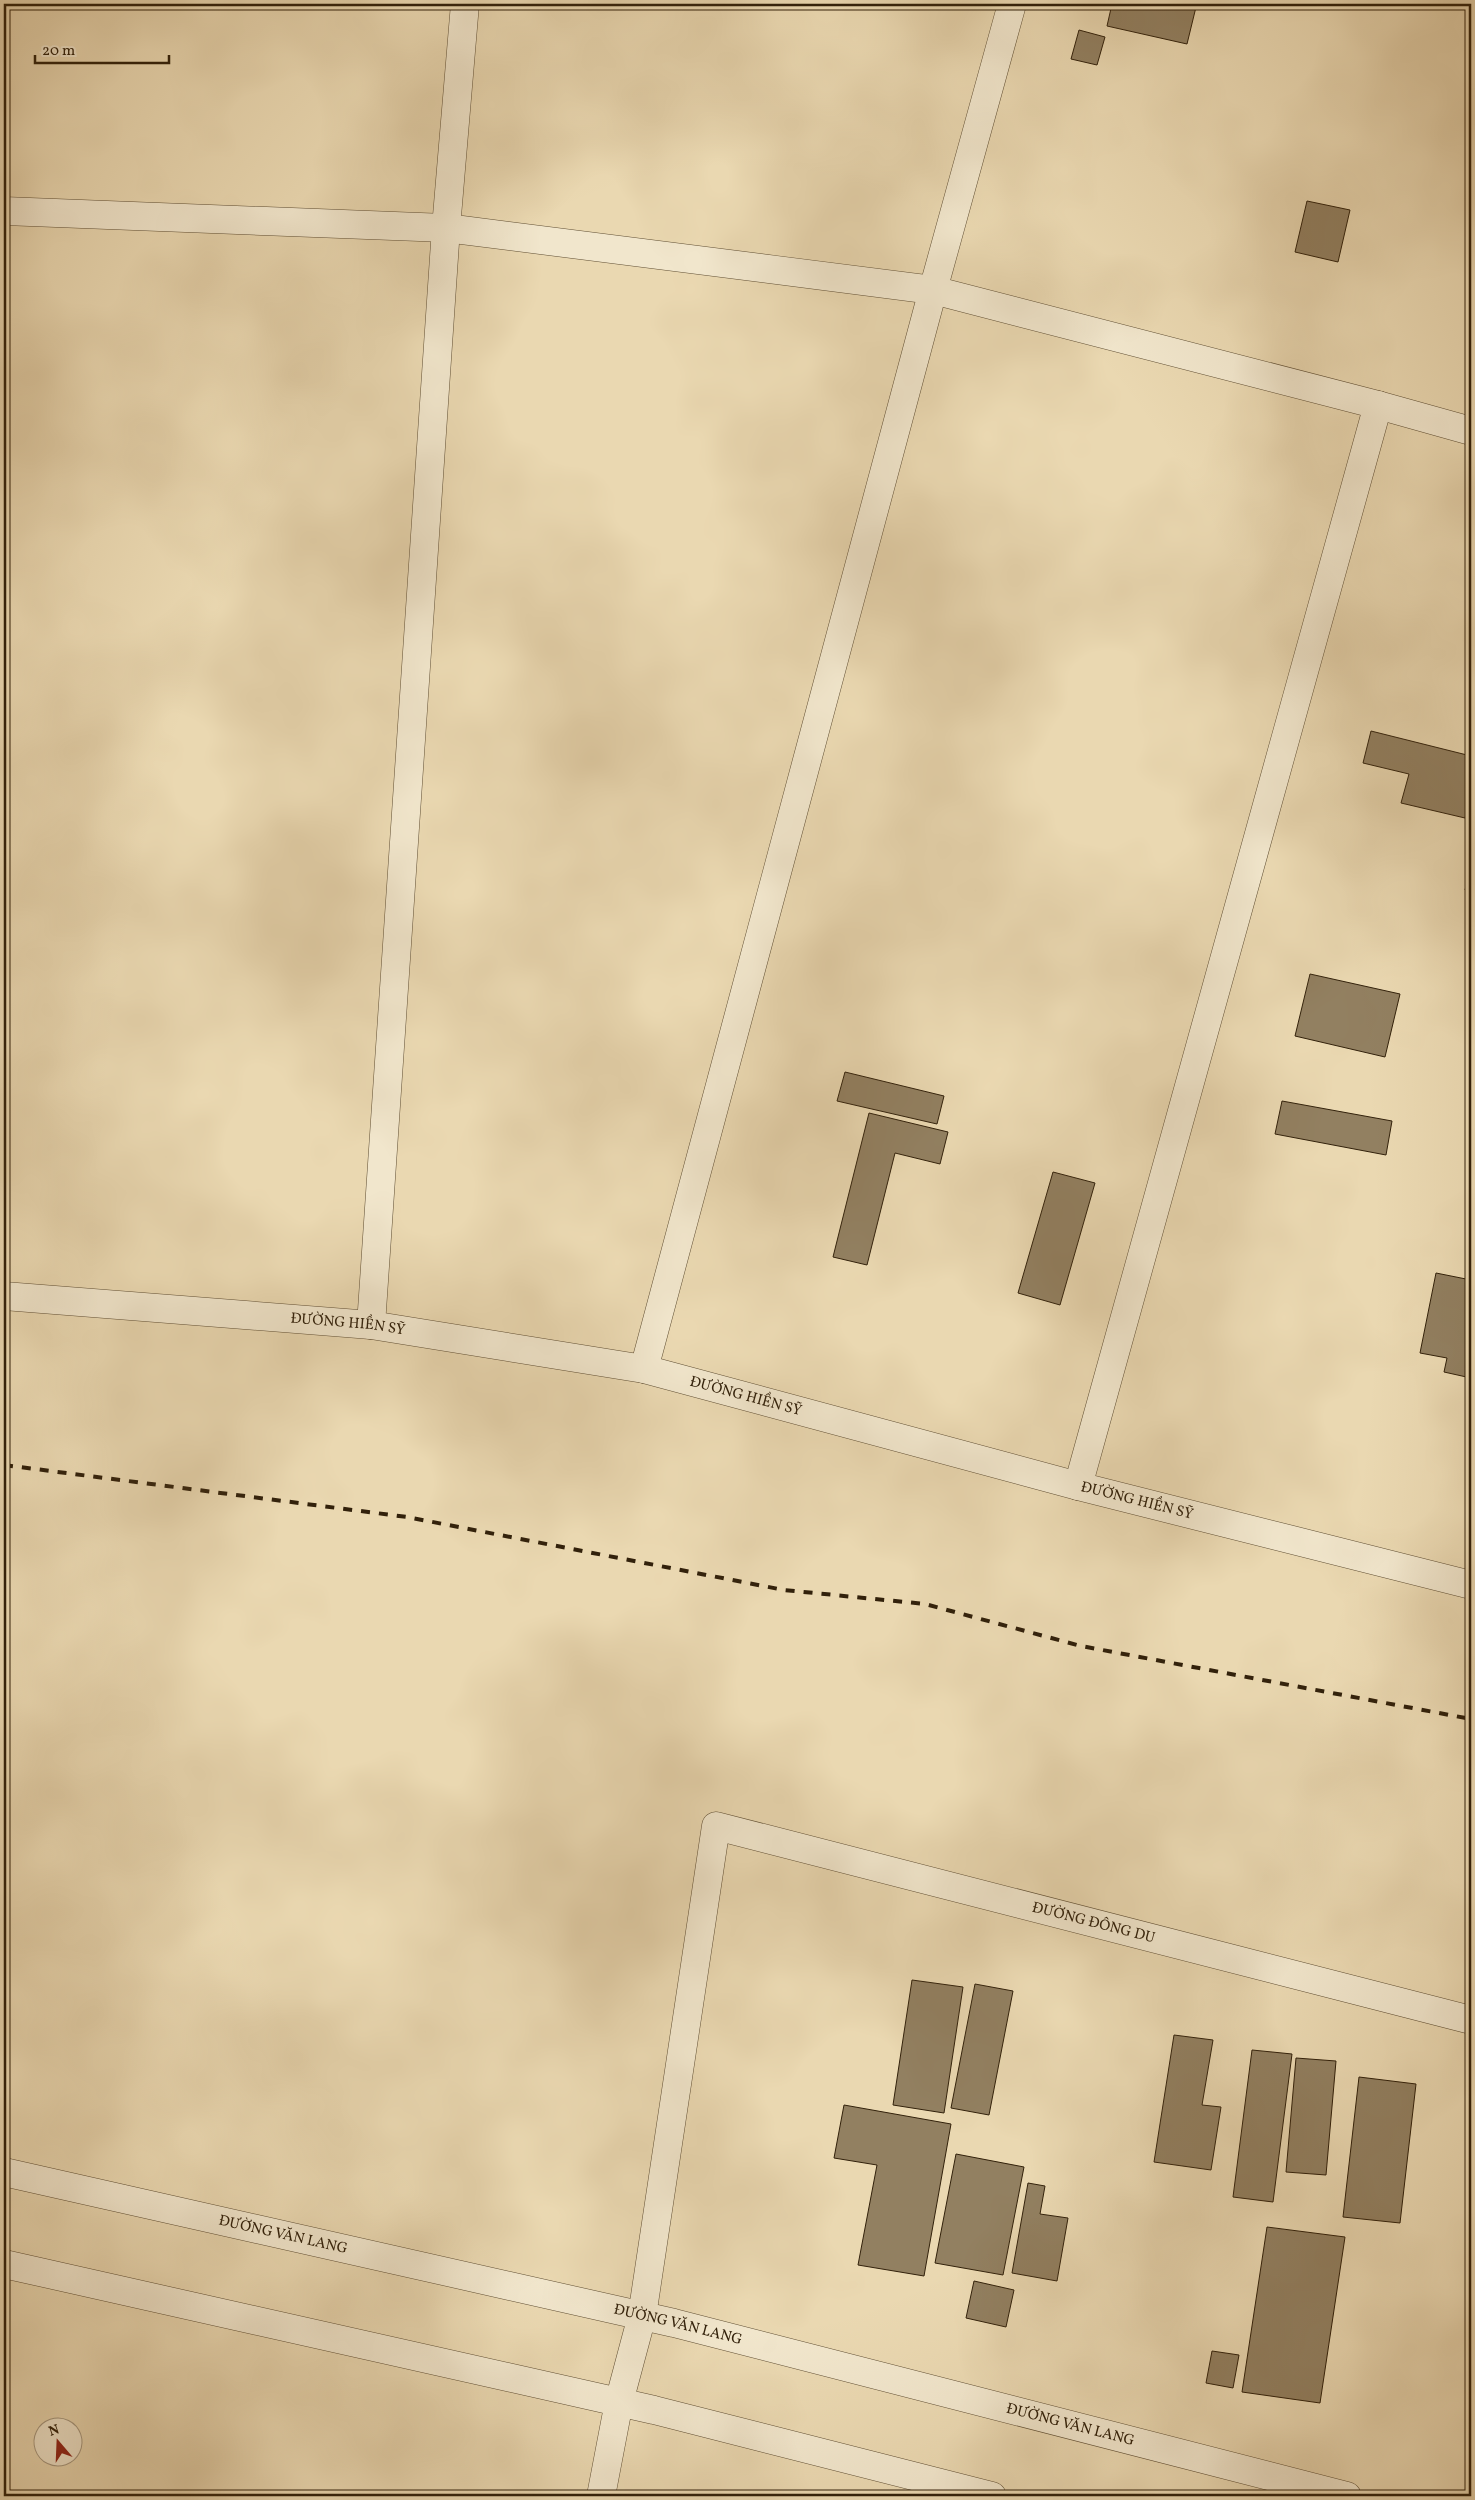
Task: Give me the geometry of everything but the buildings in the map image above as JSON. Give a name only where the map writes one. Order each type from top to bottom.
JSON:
[{"type":"street","points":[[371,1325],[446,228],[465,4]]},
{"type":"street","points":[[644,1369],[933,290],[1012,4]]},
{"type":"street","points":[[4,211],[446,228],[933,290],[1378,405],[1471,431]]},
{"type":"street","points":[[1078,1486],[1378,405]]},
{"type":"street","name":"ĐƯỜNG HIỀN SỸ","points":[[4,1296],[371,1325],[644,1369],[1078,1486],[1471,1585]]},
{"type":"street","name":"ĐƯỜNG ĐÔNG DU","points":[[642,2316],[716,1826],[1471,2020]]},
{"type":"street","name":"ĐƯỜNG VĂN LANG","points":[[4,2172],[642,2316],[1347,2496]]},
{"type":"street","points":[[4,2264],[618,2402],[992,2496]]},
{"type":"street","points":[[601,2496],[618,2402],[642,2316]]},
{"type":"railway","points":[[4,1465],[407,1517],[784,1590],[925,1604],[1081,1646],[1471,1719]]}]
